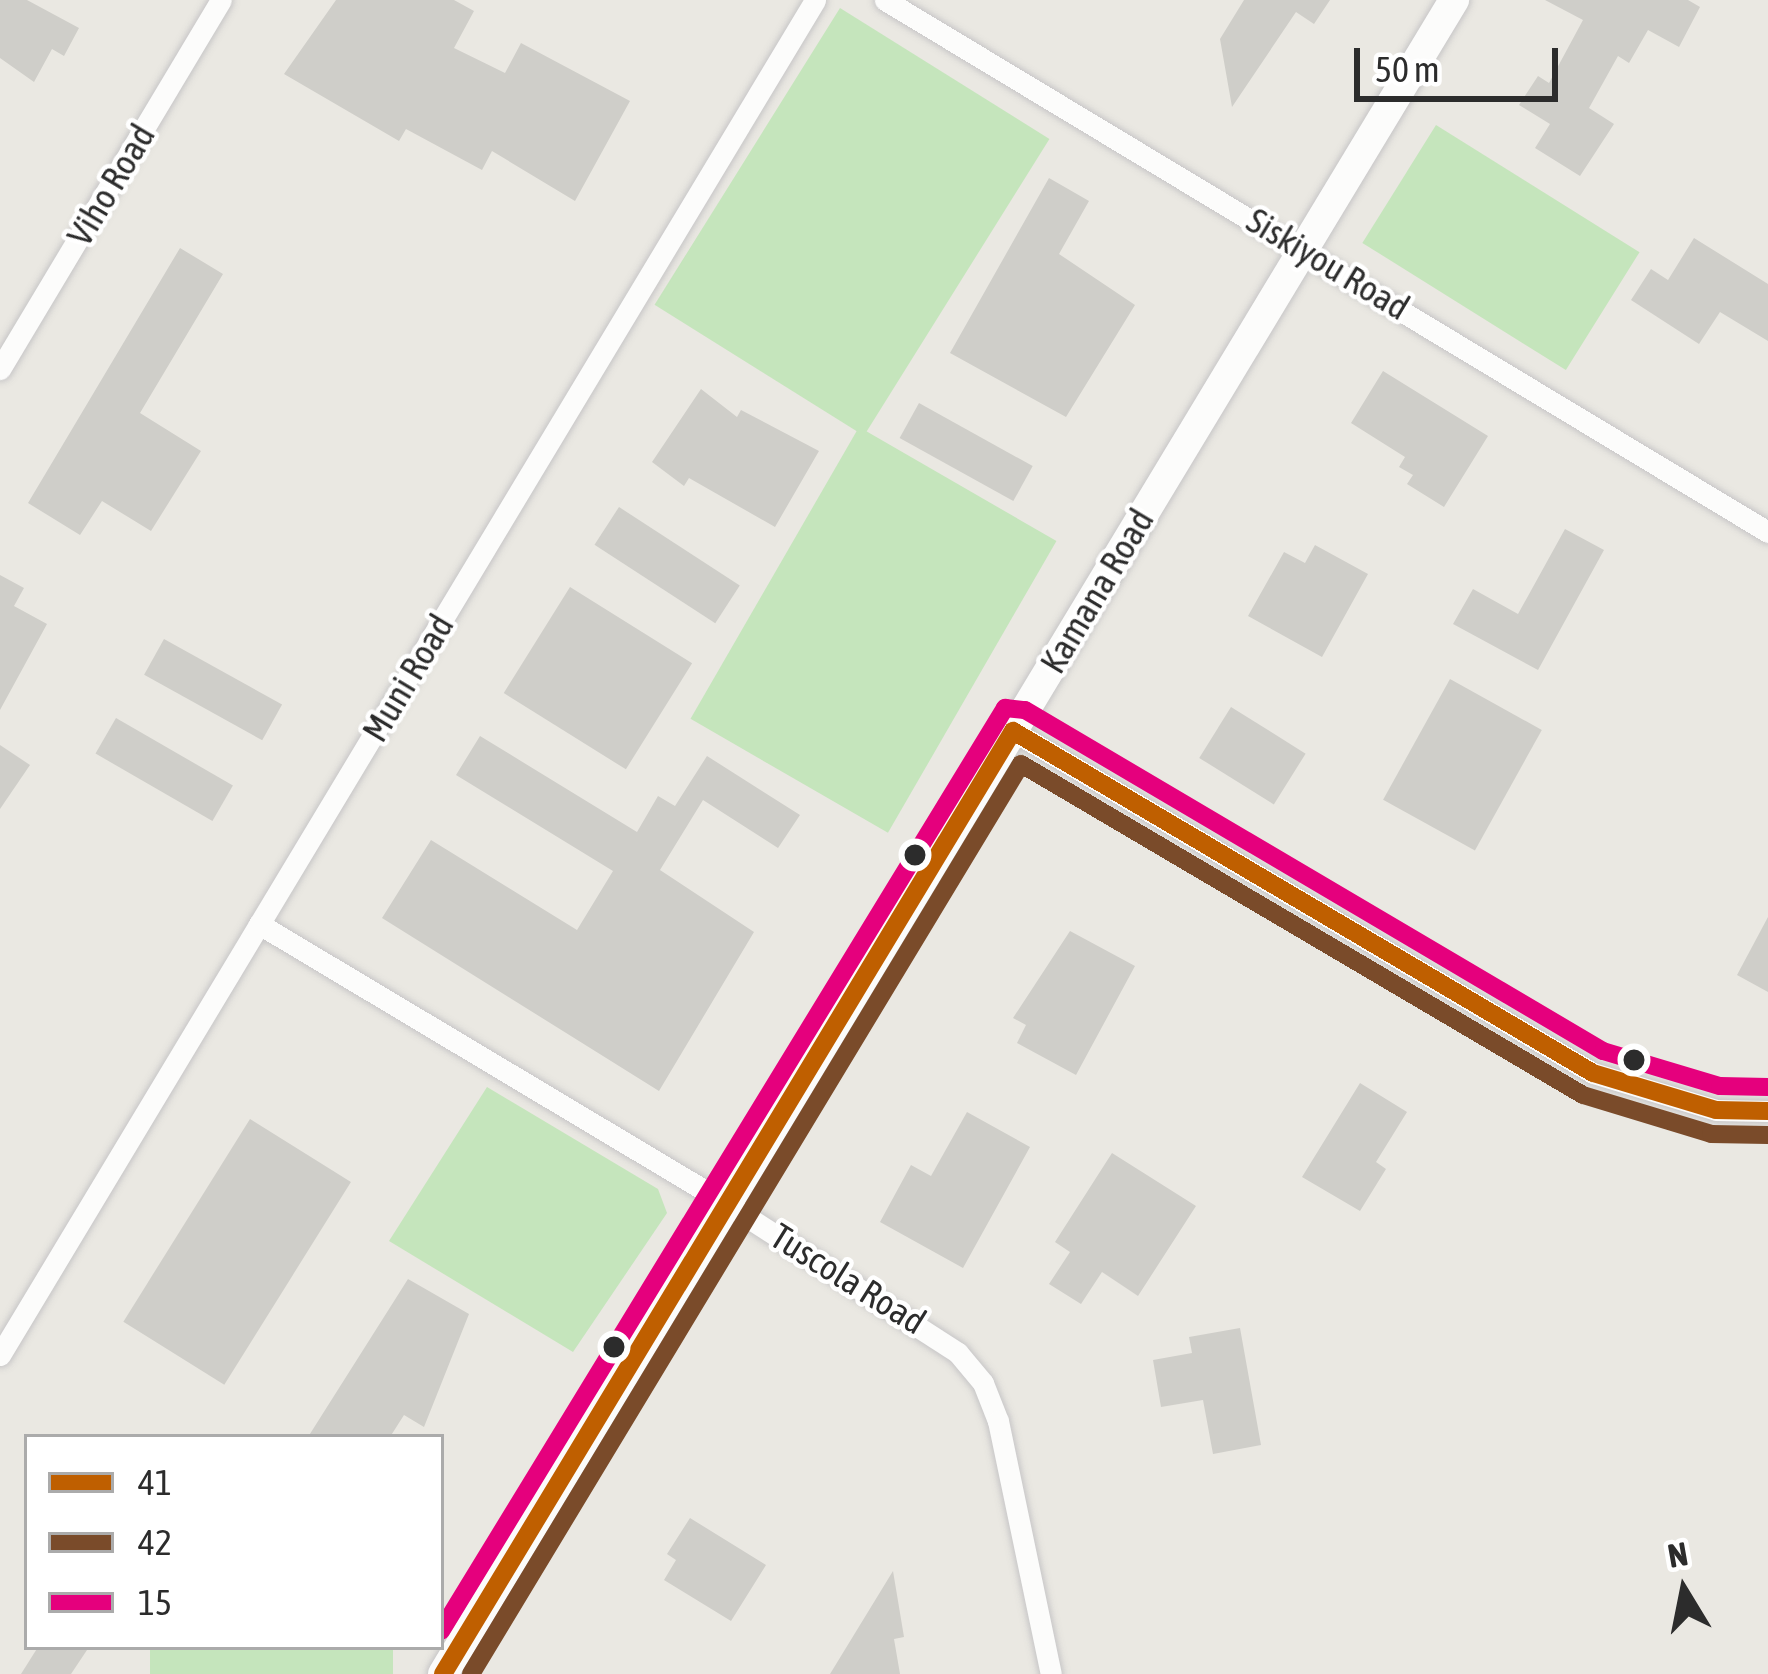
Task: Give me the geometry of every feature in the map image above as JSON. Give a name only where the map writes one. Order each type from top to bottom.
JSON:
[{"type":"street","name":"Viho Road","points":[[0,369],[221,0]]},
{"type":"street","name":"Muni Road","points":[[0,1355],[814,0]]},
{"type":"street","name":"Siskiyou Road","points":[[885,0],[1304,248],[1768,532]]},
{"type":"street","name":"Kamana Road","points":[[443,1674],[1454,0]]},
{"type":"street","points":[[1013,730],[1593,1073],[1716,1110],[1768,1111]]},
{"type":"street","name":"Tuscola Road","points":[[260,924],[926,1325],[983,1383],[1017,1489],[1051,1674]]},
{"type":"green space","points":[[840,8],[1049,139],[864,436],[655,305]]},
{"type":"green space","points":[[1436,125],[1640,252],[1566,370],[1362,243]]},
{"type":"green space","points":[[859,427],[1056,541],[888,833],[690,719]]},
{"type":"green space","points":[[487,1087],[658,1189],[667,1213],[573,1352],[389,1241]]},
{"type":"green space","points":[[150,1650],[393,1650],[393,1674],[150,1674]]},
{"type":"building","points":[[0,0],[27,0],[79,28],[64,56],[52,49],[34,82],[0,58]]},
{"type":"building","points":[[336,0],[454,0],[474,11],[454,48],[505,73],[521,43],[630,101],[575,201],[492,151],[482,170],[406,129],[399,141],[284,74]]},
{"type":"building","points":[[1244,0],[1330,0],[1314,24],[1296,12],[1232,107],[1220,39]]},
{"type":"building","points":[[1545,0],[1688,0],[1700,7],[1679,47],[1648,30],[1629,63],[1618,56],[1589,108],[1614,124],[1580,176],[1535,148],[1550,124],[1519,105],[1538,76],[1549,83],[1583,20]]},
{"type":"building","points":[[1049,178],[1089,201],[1059,254],[1135,305],[1066,417],[950,353]]},
{"type":"building","points":[[1694,238],[1768,284],[1768,341],[1720,312],[1699,344],[1631,300],[1651,269],[1668,280]]},
{"type":"building","points":[[180,248],[223,274],[140,413],[201,451],[151,531],[102,501],[80,535],[28,503]]},
{"type":"building","points":[[1383,371],[1488,436],[1444,507],[1407,484],[1413,475],[1399,467],[1405,457],[1351,423]]},
{"type":"building","points":[[701,389],[737,417],[741,410],[819,451],[775,527],[689,478],[684,486],[652,462]]},
{"type":"building","points":[[919,403],[1033,466],[1013,501],[900,438]]},
{"type":"building","points":[[619,507],[740,585],[715,623],[594,545]]},
{"type":"building","points":[[1565,529],[1604,550],[1538,670],[1453,624],[1473,589],[1518,614]]},
{"type":"building","points":[[1315,545],[1368,574],[1322,657],[1248,616],[1284,552],[1305,563]]},
{"type":"building","points":[[0,575],[24,588],[14,606],[47,624],[0,710]]},
{"type":"building","points":[[570,587],[692,663],[626,769],[504,693]]},
{"type":"building","points":[[164,639],[282,704],[262,740],[144,675]]},
{"type":"building","points":[[1450,679],[1542,730],[1475,851],[1383,800]]},
{"type":"building","points":[[1231,707],[1306,754],[1274,805],[1199,758]]},
{"type":"building","points":[[116,718],[233,786],[212,821],[96,754]]},
{"type":"building","points":[[480,736],[637,832],[658,796],[675,806],[707,756],[800,815],[778,848],[703,800],[660,870],[754,932],[659,1091],[382,918],[431,840],[577,930],[613,871],[456,775]]},
{"type":"building","points":[[0,745],[30,765],[0,809]]},
{"type":"building","points":[[1768,917],[1768,992],[1737,975]]},
{"type":"building","points":[[1070,931],[1135,966],[1076,1075],[1017,1043],[1026,1025],[1013,1018]]},
{"type":"building","points":[[1360,1083],[1407,1112],[1376,1162],[1386,1169],[1360,1211],[1302,1177]]},
{"type":"building","points":[[967,1112],[1030,1147],[963,1268],[880,1222],[911,1165],[931,1176]]},
{"type":"building","points":[[250,1119],[351,1182],[224,1385],[123,1322]]},
{"type":"building","points":[[1112,1153],[1196,1206],[1138,1296],[1102,1272],[1081,1304],[1049,1284],[1070,1252],[1055,1242]]},
{"type":"building","points":[[408,1279],[469,1314],[424,1427],[404,1415],[392,1434],[310,1434]]},
{"type":"building","points":[[1240,1328],[1261,1445],[1213,1454],[1203,1400],[1161,1407],[1153,1360],[1192,1353],[1189,1337]]},
{"type":"building","points":[[690,1518],[766,1565],[731,1621],[664,1580],[676,1560],[667,1554]]},
{"type":"building","points":[[893,1571],[904,1637],[894,1639],[900,1674],[830,1674]]},
{"type":"building","points":[[36,1650],[87,1650],[71,1674],[21,1674]]},
{"type":"transit line","name":"15","points":[[444,1626],[1005,708],[1025,710],[1603,1051],[1720,1086],[1768,1087]]},
{"type":"transit line","name":"41","points":[[1013,731],[1593,1073],[1716,1110],[1768,1111]]},
{"type":"transit line","name":"41","points":[[443,1674],[1013,731]]},
{"type":"transit line","name":"42","points":[[471,1674],[1021,764],[1583,1095],[1711,1134],[1768,1135]]}]
